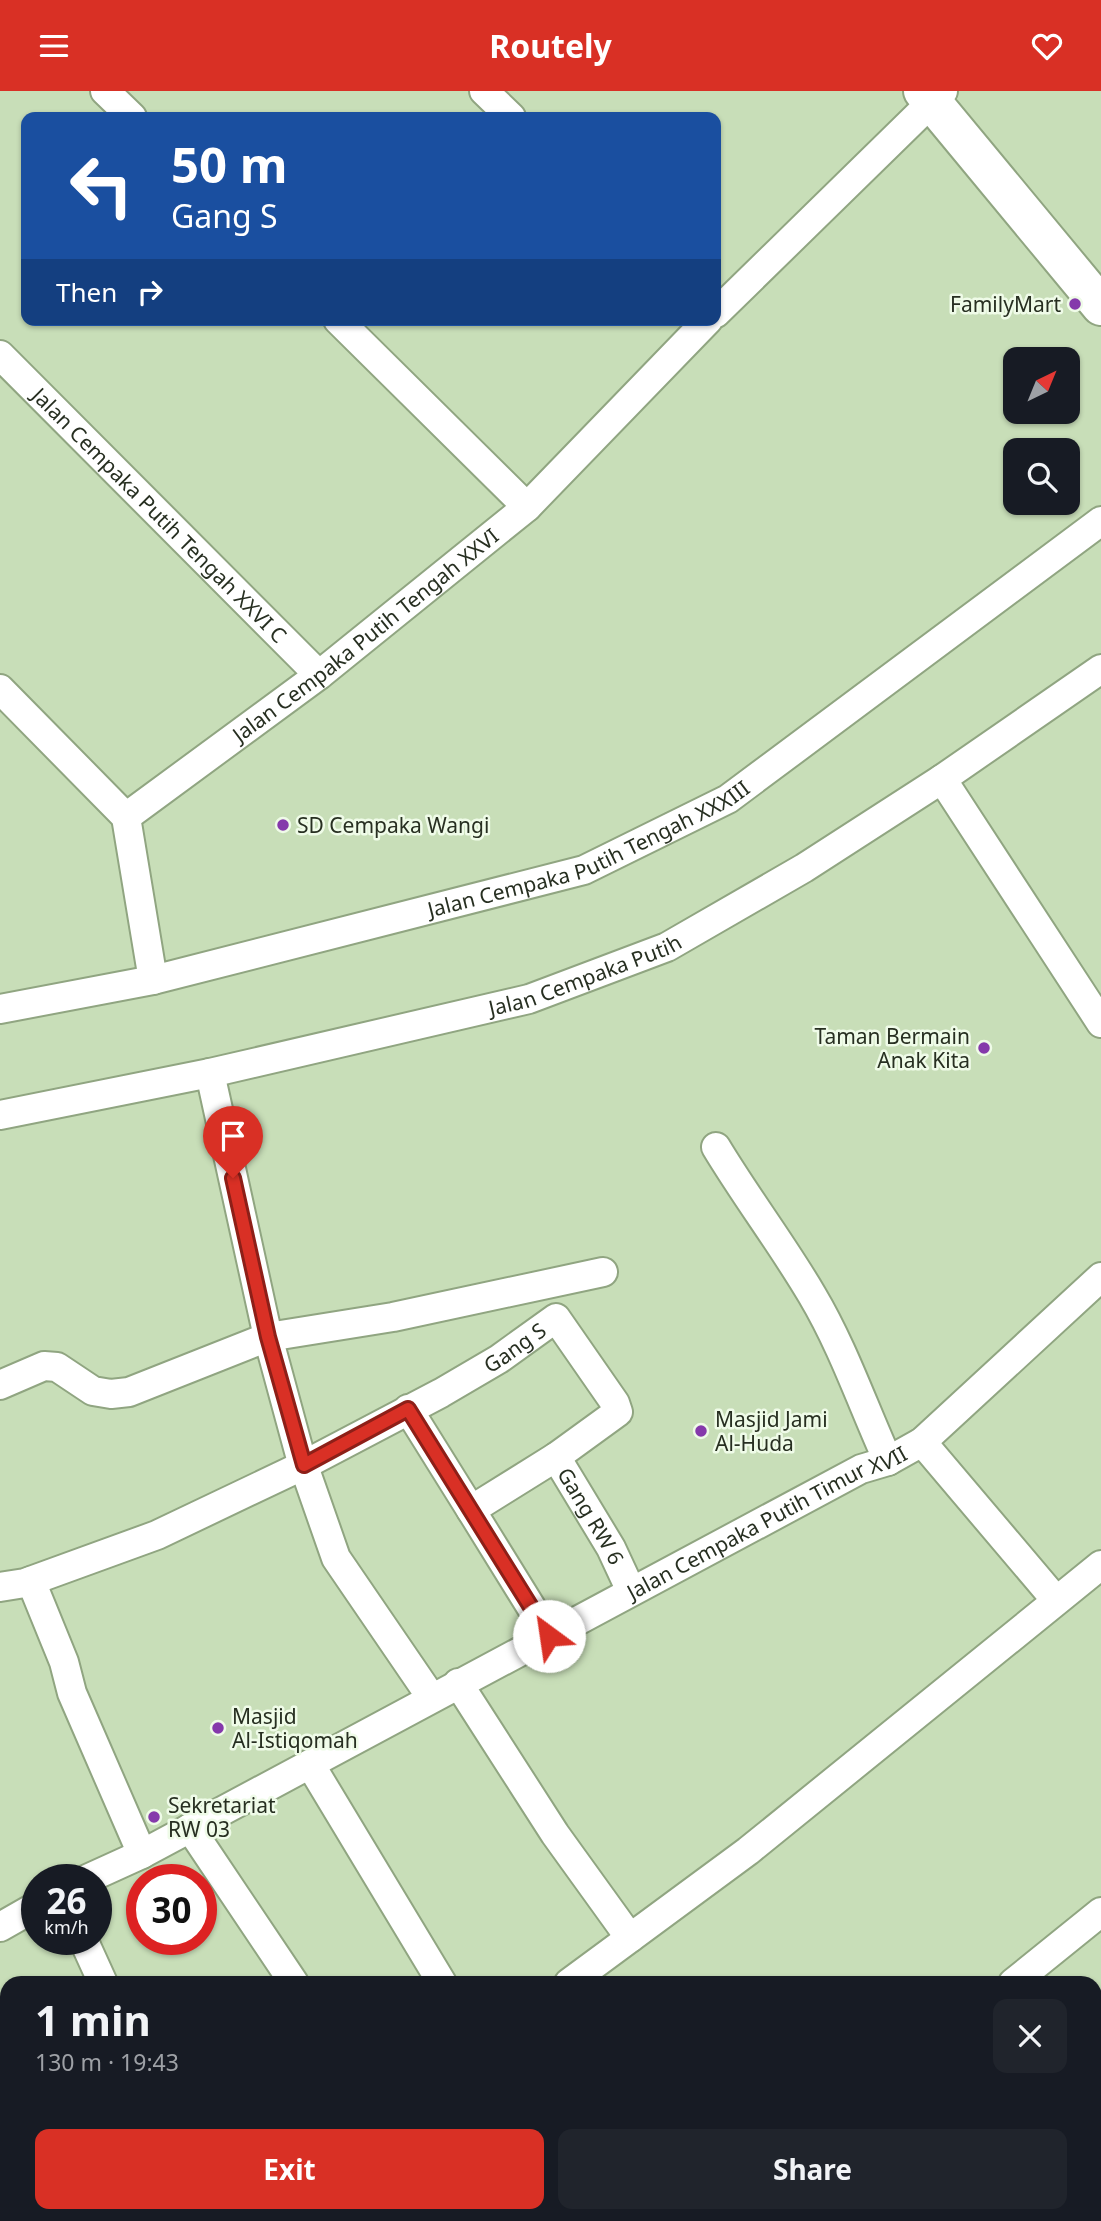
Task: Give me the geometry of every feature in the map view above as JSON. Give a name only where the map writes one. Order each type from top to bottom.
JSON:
[{"type":"street","points":[[105,91],[127,112]]},
{"type":"street","points":[[484,91],[506,112]]},
{"type":"street","points":[[721,308],[933,94],[1101,306]]},
{"type":"street","points":[[344,326],[527,507]]},
{"type":"street","name":"Jalan Cempaka Putih Tengah XXVI","points":[[126,817],[319,675],[527,507],[702,326]]},
{"type":"street","name":"Jalan Cempaka Putih Tengah XXVI C","points":[[0,355],[319,675]]},
{"type":"street","name":"Jalan Cempaka Putih Tengah XXXIII","points":[[0,1009],[153,980],[584,870],[728,800],[1101,521]]},
{"type":"street","name":"Jalan Cempaka Putih","points":[[0,1115],[210,1073],[529,999],[667,947],[804,868],[942,779],[1101,669]]},
{"type":"street","points":[[0,689],[126,817],[153,980]]},
{"type":"street","points":[[942,779],[1101,1023]]},
{"type":"street","points":[[210,1073],[268,1337],[304,1465],[335,1558],[431,1697]]},
{"type":"street","points":[[716,1146],[749,1202],[813,1296],[845,1360],[888,1461]]},
{"type":"street","points":[[0,1385],[44,1366],[57,1367],[93,1391],[111,1394],[130,1392],[268,1337],[393,1317],[603,1272]]},
{"type":"street","points":[[922,1442],[1101,1277]]},
{"type":"street","points":[[543,1285],[551,1319]]},
{"type":"street","name":"Gang S","points":[[0,1586],[32,1581],[158,1535],[304,1465],[441,1394],[499,1359],[551,1319],[561,1321],[618,1412],[556,1457]]},
{"type":"street","points":[[408,1409],[549,1636]]},
{"type":"street","name":"Jalan Cempaka Putih Timur XVII","points":[[112,1868],[862,1469],[888,1461],[922,1442],[1055,1599]]},
{"type":"street","name":"Gang RW 6","points":[[471,1510],[556,1457],[611,1548],[631,1591]]},
{"type":"street","points":[[578,1976],[748,1851],[1055,1599],[1101,1565]]},
{"type":"street","points":[[32,1581],[64,1662],[72,1693],[142,1854]]},
{"type":"street","points":[[458,1683],[555,1834],[630,1938]]},
{"type":"street","points":[[310,1764],[438,1976]]},
{"type":"street","points":[[190,1828],[289,1976]]},
{"type":"street","points":[[1022,1976],[1101,1912]]},
{"type":"street","points":[[0,1927],[21,1915]]},
{"type":"street","points":[[90,1955],[100,1976]]},
{"type":"place","name":"FamilyMart","points":[[1075,304]]},
{"type":"place","name":"SD Cempaka Wangi","points":[[283,825]]},
{"type":"place","name":"Taman Bermain Anak Kita","points":[[984,1048]]},
{"type":"place","name":"Masjid Jami Al-Huda","points":[[701,1431]]},
{"type":"place","name":"Masjid Al-Istiqomah","points":[[218,1728]]},
{"type":"place","name":"Sekretariat RW 03","points":[[154,1817]]},
{"type":"route","points":[[233,1178],[268,1337],[304,1465],[408,1409],[549,1636]]}]
